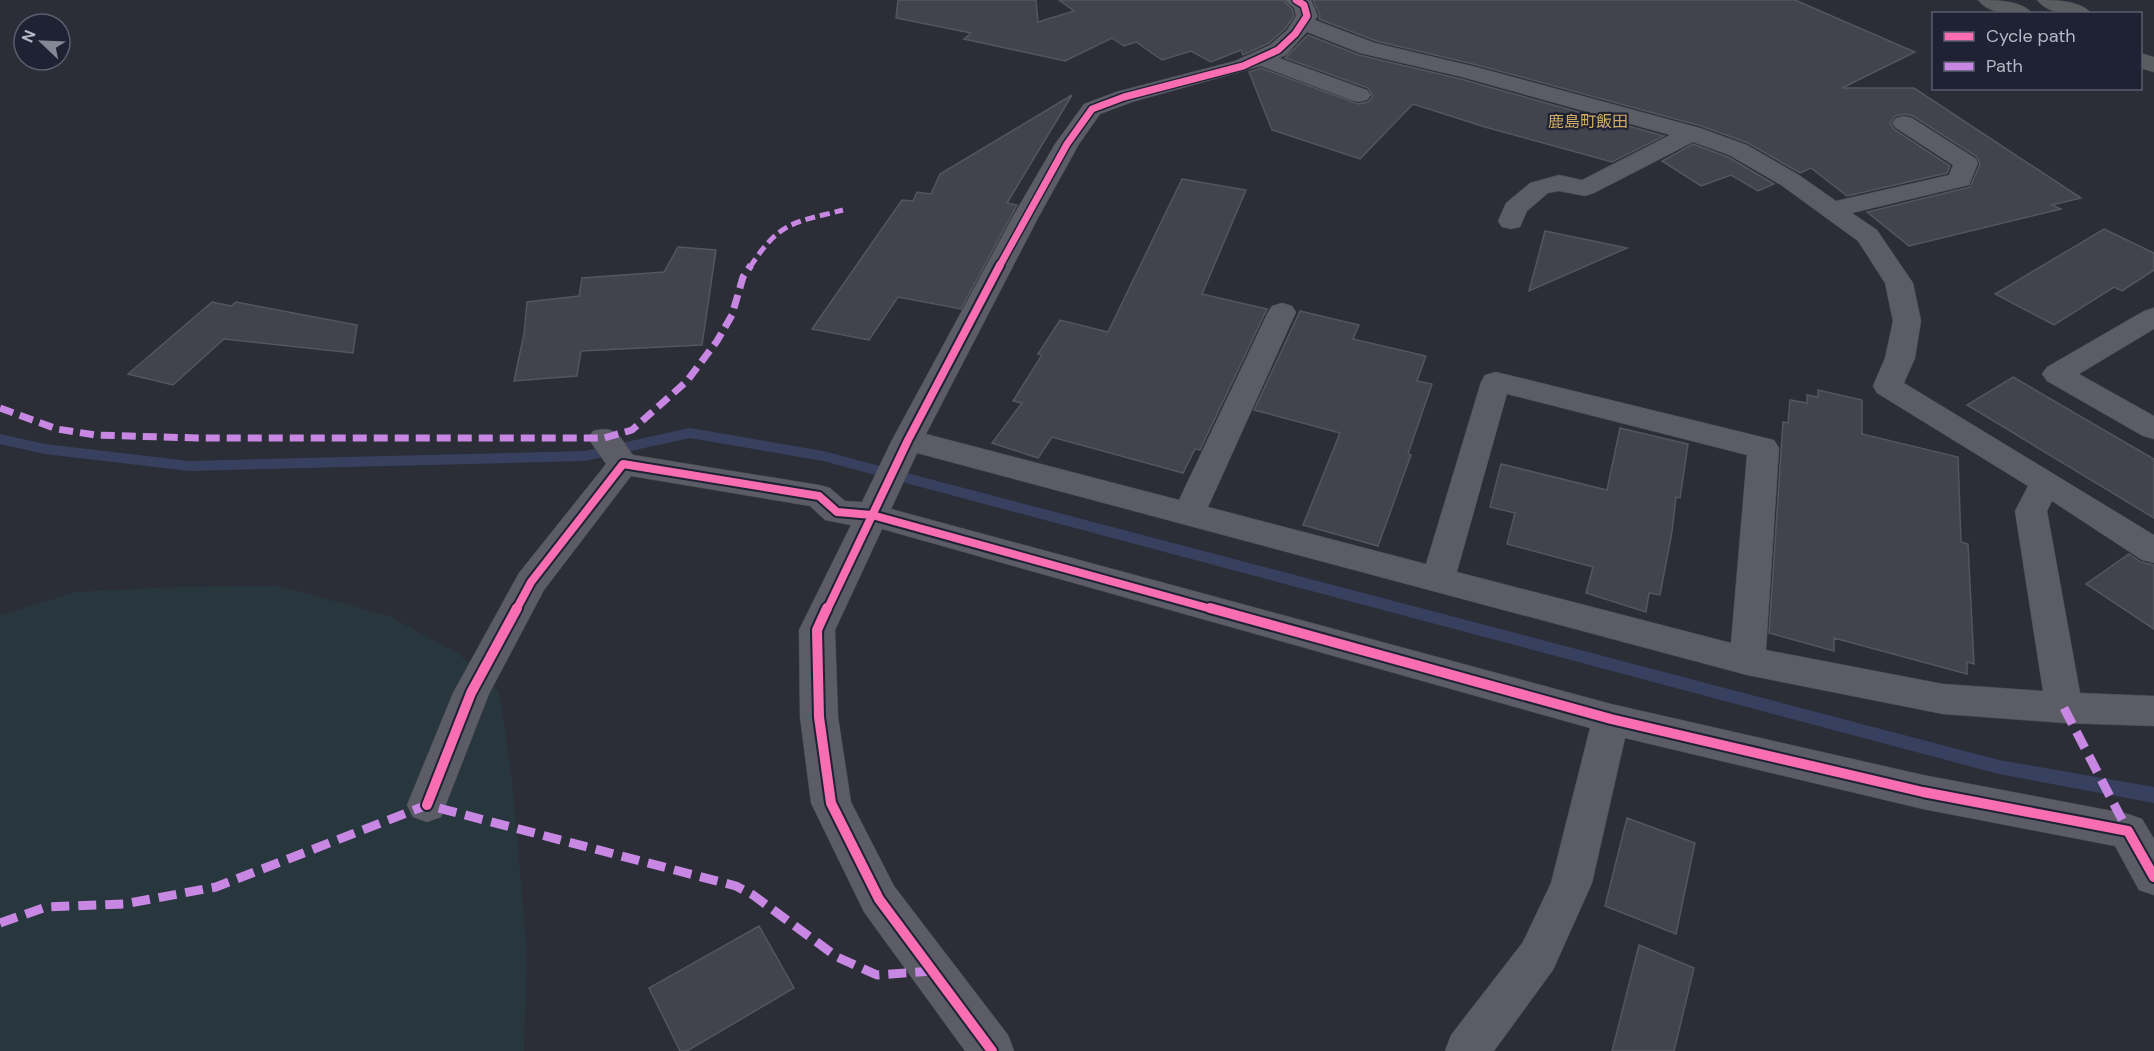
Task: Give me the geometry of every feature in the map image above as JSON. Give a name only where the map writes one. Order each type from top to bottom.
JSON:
[{"type":"highway","points":[[1989,0],[2019,12]]},
{"type":"highway","points":[[2048,0],[2077,12]]},
{"type":"street","points":[[992,1051],[879,899],[831,803],[819,717],[817,630],[908,440],[1024,218],[1068,144],[1092,109],[1124,97],[1243,66],[1278,50],[1295,34],[1299,12],[1368,48],[1467,72],[1691,133],[1738,150],[1790,180],[1868,236],[1899,284],[1907,321],[1900,358],[1888,386],[2154,551]]},
{"type":"street","points":[[1259,58],[1359,95]]},
{"type":"street","points":[[1831,210],[1960,180],[1966,163],[1904,123]]},
{"type":"street","points":[[1511,221],[1515,208],[1539,188],[1559,183],[1585,188],[1691,133]]},
{"type":"street","points":[[1188,514],[1282,312]]},
{"type":"street","points":[[2154,317],[2057,374],[2154,429]]},
{"type":"street","points":[[1438,579],[1496,382],[1763,448],[1747,661]]},
{"type":"street","points":[[908,440],[1747,661],[1942,699],[2064,708],[2154,711]]},
{"type":"street","points":[[427,805],[471,693],[531,582],[613,451],[819,496],[837,512],[872,515],[1611,719],[1923,792],[2128,831],[2154,877]]},
{"type":"street","points":[[2046,482],[2031,511],[2064,708]]},
{"type":"street","points":[[1467,1051],[1538,956],[1571,883],[1611,719]]},
{"type":"shaded area","points":[[279,586],[389,616],[459,654],[499,691],[512,780],[527,952],[524,1051],[0,1051],[0,615],[76,592],[174,587]]},
{"type":"building","points":[[898,0],[1036,0],[1038,22],[1074,11],[1059,0],[1283,0],[1292,9],[1294,16],[1285,29],[1269,43],[1243,55],[1241,50],[1211,62],[1191,51],[1162,60],[1136,42],[1124,46],[1112,38],[1065,61],[964,39],[971,33],[896,18]]},
{"type":"building","points":[[1313,0],[1795,0],[1915,52],[1842,88],[1914,88],[2081,198],[2052,205],[2061,209],[1909,246],[1867,212],[1970,187],[1980,164],[1976,156],[1913,116],[1905,114],[1895,116],[1890,123],[1895,130],[1950,166],[1947,173],[1847,196],[1811,168],[1800,173],[1748,143],[1701,126],[1477,65],[1376,41],[1319,19],[1320,15]]},
{"type":"building","points":[[1308,35],[1359,55],[1461,79],[1664,136],[1612,162],[1485,127],[1413,104],[1360,159],[1272,130],[1249,72],[1261,68],[1358,104],[1368,102],[1373,96],[1368,88],[1285,58]]},
{"type":"building","points":[[1072,95],[1007,203],[1017,205],[961,309],[898,297],[869,340],[812,329],[902,200],[913,201],[917,192],[931,194],[940,174]]},
{"type":"building","points":[[1693,144],[1728,157],[1774,184],[1758,191],[1731,175],[1701,186],[1662,161]]},
{"type":"building","points":[[1182,179],[1246,190],[1202,294],[1267,309],[1200,450],[1195,449],[1183,473],[1052,437],[1038,458],[992,443],[1022,403],[1013,401],[1042,355],[1038,354],[1060,320],[1108,332]]},
{"type":"building","points":[[2104,229],[2154,253],[2154,270],[2122,291],[2114,287],[2054,325],[1995,294]]},
{"type":"building","points":[[1545,231],[1627,248],[1529,291]]},
{"type":"building","points":[[678,247],[716,250],[702,345],[581,351],[577,376],[514,381],[524,334],[527,302],[579,296],[582,278],[664,272]]},
{"type":"building","points":[[212,302],[231,306],[236,302],[357,325],[353,353],[224,339],[173,385],[128,374]]},
{"type":"building","points":[[1300,311],[1359,325],[1353,339],[1426,356],[1417,381],[1432,384],[1408,454],[1411,455],[1378,546],[1303,525],[1340,433],[1254,410]]},
{"type":"building","points":[[2013,377],[2154,459],[2154,518],[1967,405]]},
{"type":"building","points":[[1818,390],[1862,400],[1862,434],[1958,457],[1961,542],[1968,544],[1974,664],[1967,662],[1967,674],[1834,638],[1834,651],[1769,633],[1783,422],[1788,423],[1790,400],[1807,403],[1807,395],[1818,397]]},
{"type":"building","points":[[1620,428],[1688,444],[1680,498],[1676,497],[1660,595],[1649,593],[1646,612],[1586,593],[1593,567],[1507,544],[1515,513],[1490,507],[1501,464],[1607,490]]},
{"type":"building","points":[[2129,554],[2141,562],[2154,565],[2154,629],[2086,584]]},
{"type":"building","points":[[1627,818],[1695,843],[1676,934],[1605,906]]},
{"type":"building","points":[[759,926],[794,988],[687,1051],[680,1051],[649,988]]},
{"type":"building","points":[[1639,945],[1694,968],[1674,1051],[1612,1051]]},
{"type":"waterway","points":[[0,439],[45,449],[189,466],[585,456],[690,433],[823,456],[1999,767],[2154,795]]},
{"type":"marked path","points":[[0,408],[57,429],[95,435],[198,438],[604,438],[632,430],[687,381],[717,341],[732,315],[743,277],[763,247],[777,232],[794,223],[843,210]]},
{"type":"marked path","points":[[2064,708],[2128,831]]},
{"type":"marked path","points":[[0,923],[46,907],[124,904],[216,887],[427,805],[736,886],[753,895],[837,957],[877,975],[932,971]]},
{"type":"cycle path","points":[[992,1051],[879,899],[831,803],[819,717],[817,630],[908,440],[1025,218],[1067,144],[1092,109],[1124,97],[1243,66],[1278,50],[1295,34],[1307,16],[1304,5],[1296,0]]},
{"type":"cycle path","points":[[427,805],[471,693],[531,582],[623,464],[819,496],[837,512],[872,515],[1611,719],[1923,792],[2128,831],[2154,877]]},
{"type":"district","name":"鹿島町飯田","points":[[1588,121]]}]
